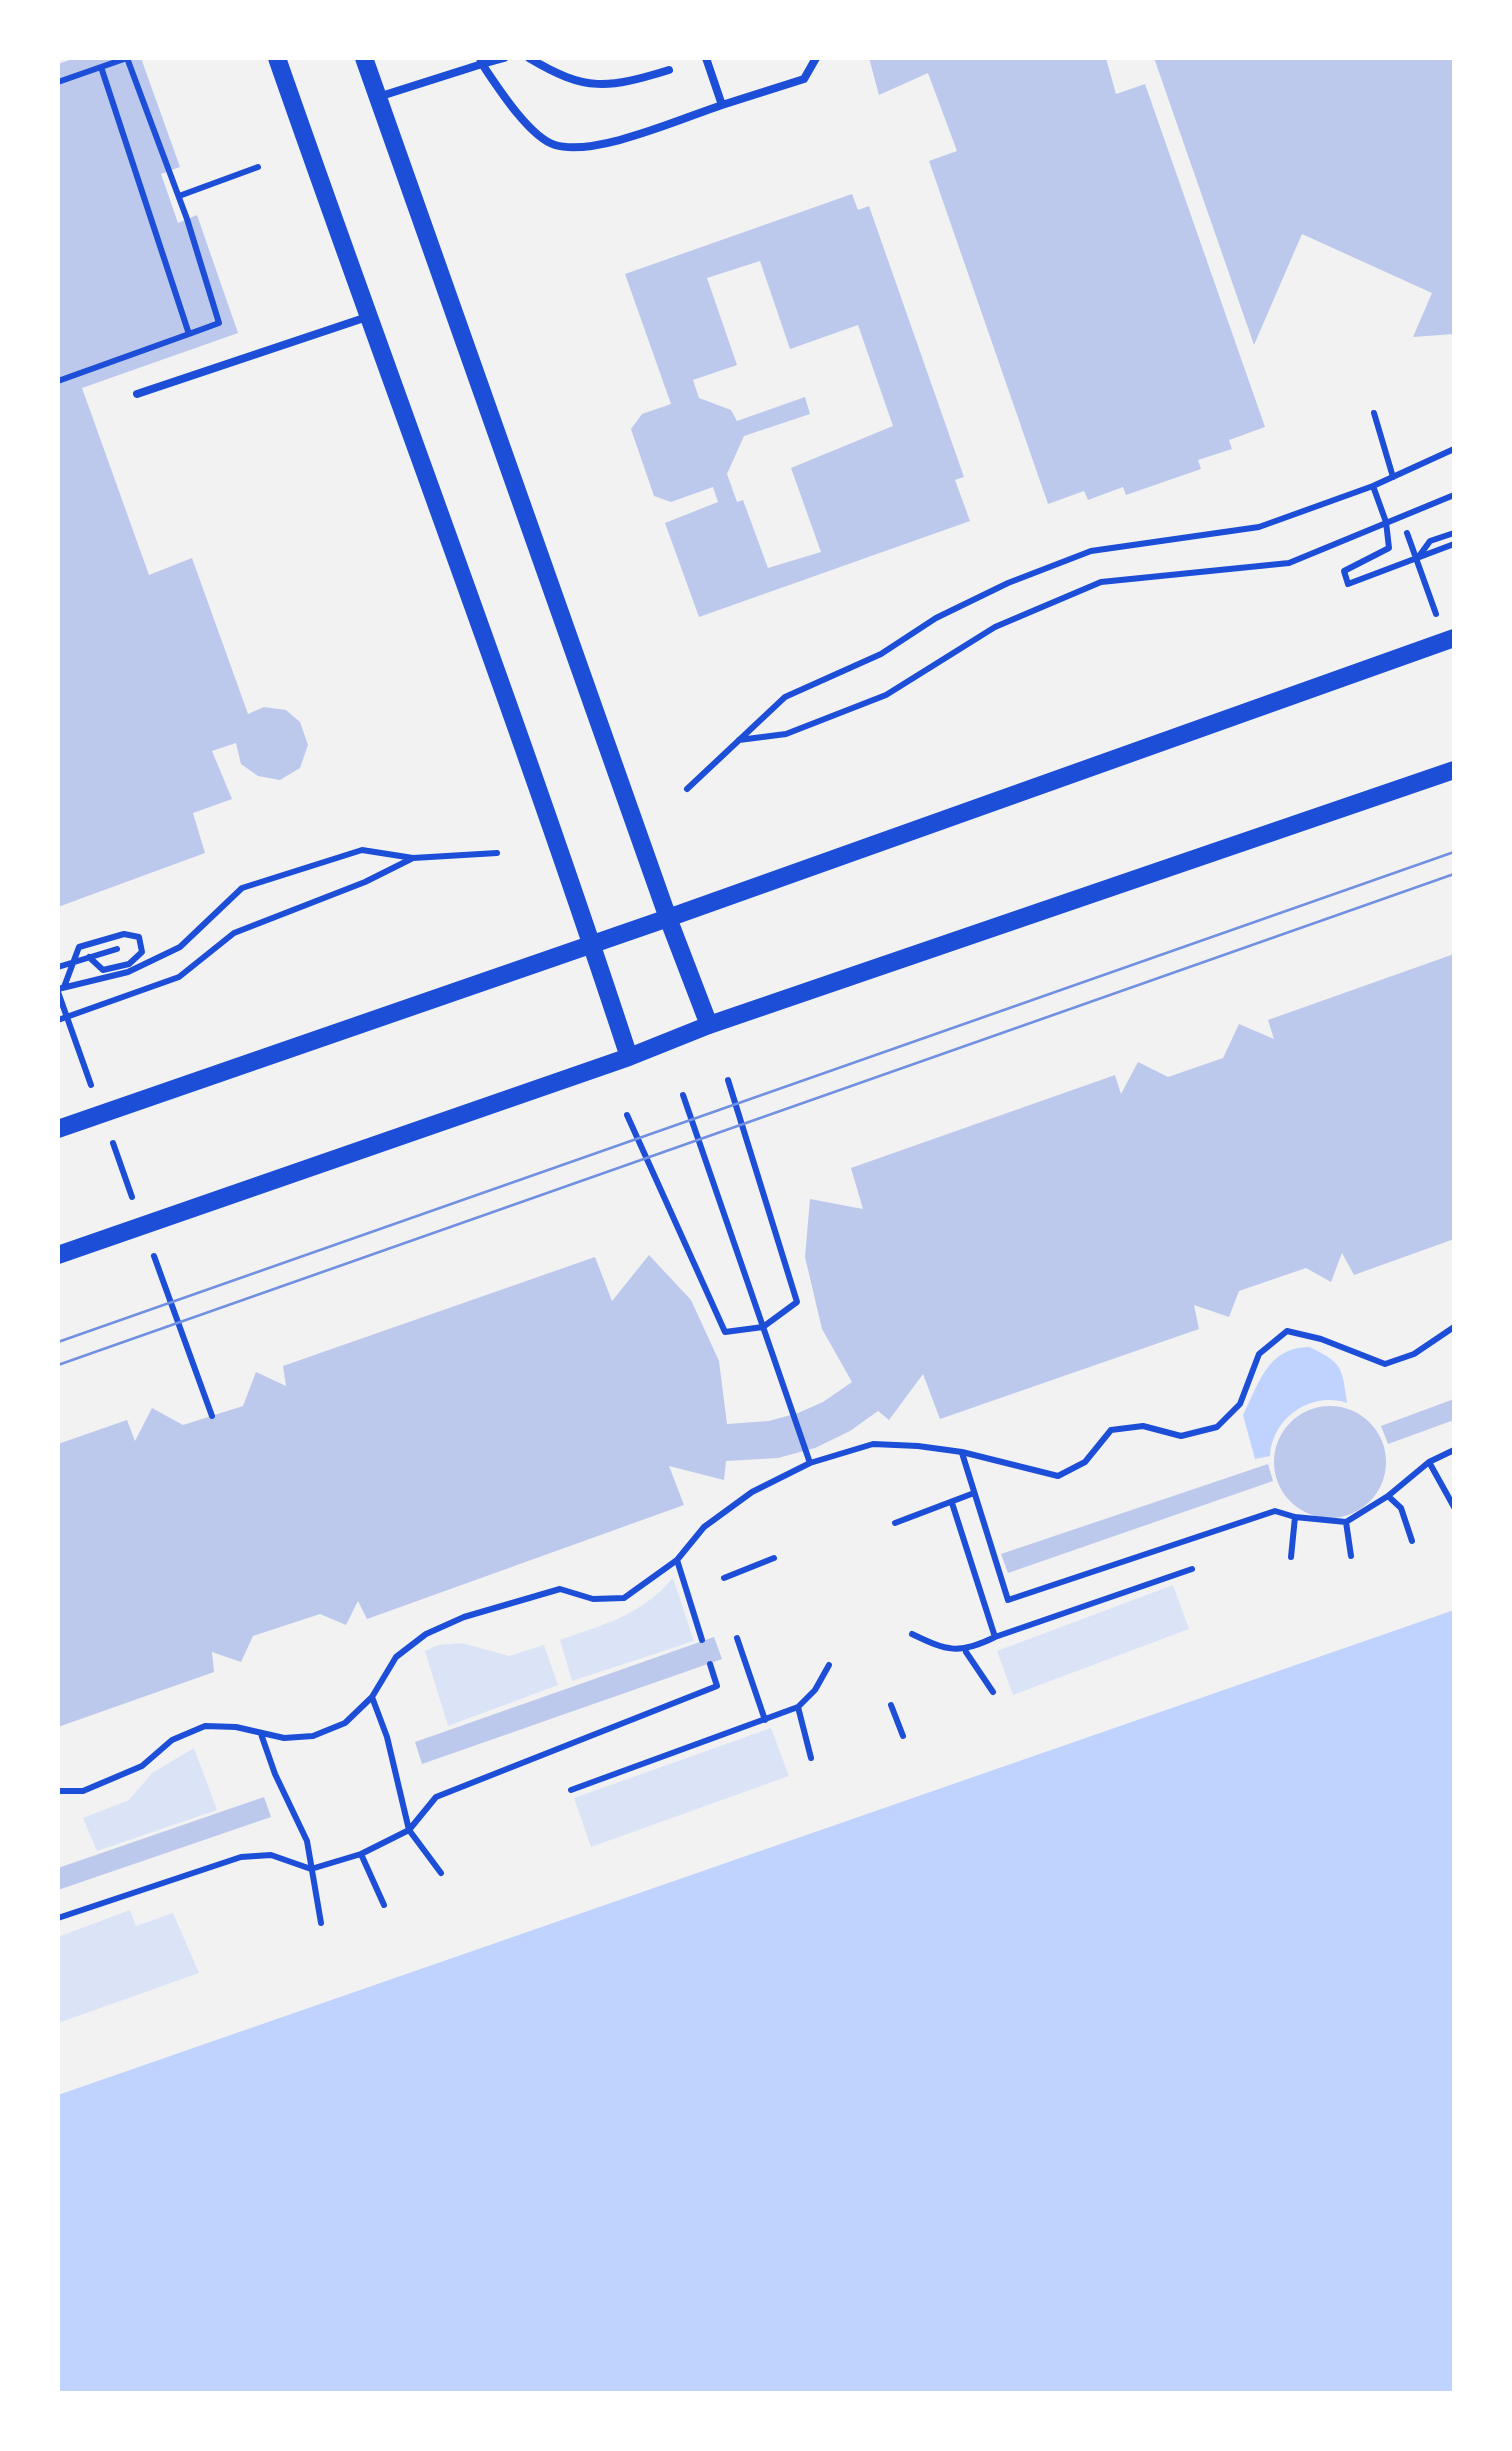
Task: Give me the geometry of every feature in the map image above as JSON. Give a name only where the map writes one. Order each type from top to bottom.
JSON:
[{"type":"street","points":[[277,58],[549,815],[629,1057]]},
{"type":"street","points":[[364,58],[709,1025]]},
{"type":"street","points":[[58,1129],[668,918],[1448,635]]},
{"type":"street","points":[[58,1256],[629,1057],[709,1025],[1454,770]]},
{"type":"lane","points":[[378,97],[481,61],[504,58]]},
{"type":"lane","points":[[529,58],[563,78],[617,86],[669,70]]},
{"type":"lane","points":[[706,58],[722,105]]},
{"type":"lane","points":[[481,61],[512,109],[552,145],[590,148],[804,79],[816,58]]},
{"type":"lane","points":[[137,394],[367,317]]},
{"type":"path","points":[[58,82],[127,58],[179,196],[219,323],[58,381]]},
{"type":"path","points":[[101,68],[190,334]]},
{"type":"path","points":[[179,196],[258,167]]},
{"type":"path","points":[[1374,413],[1393,477]]},
{"type":"path","points":[[687,788],[784,697],[880,654],[936,618],[1008,582],[1092,551],[1259,526],[1373,486],[1454,448]]},
{"type":"path","points":[[1373,486],[1386,522],[1389,548],[1344,571],[1348,584],[1454,544]]},
{"type":"path","points":[[738,740],[786,734],[886,695],[994,626],[1101,582],[1289,563],[1454,495]]},
{"type":"path","points":[[1407,532],[1448,635]]},
{"type":"path","points":[[1416,560],[1430,542],[1454,533]]},
{"type":"path","points":[[61,989],[128,972],[180,947],[242,888],[362,850],[412,858],[497,853]]},
{"type":"path","points":[[58,1020],[179,978],[234,934],[365,882],[412,858]]},
{"type":"path","points":[[61,989],[80,948],[124,934],[140,937],[142,952],[128,964],[103,970],[88,957]]},
{"type":"path","points":[[58,967],[116,949]]},
{"type":"path","points":[[628,1114],[725,1332],[763,1328],[797,1302],[728,1080]]},
{"type":"path","points":[[683,1095],[810,1463]]},
{"type":"path","points":[[58,1790],[83,1791],[142,1766],[172,1740],[205,1726],[236,1727],[284,1738],[312,1736],[344,1724],[372,1697],[396,1657],[426,1634],[464,1617],[560,1590],[592,1599],[624,1598],[676,1560],[704,1527],[752,1492],[810,1463],[872,1444],[962,1452],[1058,1476],[1086,1462],[1111,1430],[1143,1426],[1180,1436],[1217,1427],[1240,1404],[1260,1354],[1287,1331],[1321,1339],[1384,1364],[1414,1354],[1454,1326]]},
{"type":"path","points":[[962,1452],[1008,1600],[1275,1510],[1295,1518],[1346,1522],[1388,1496],[1430,1462],[1454,1450]]},
{"type":"path","points":[[1430,1462],[1454,1506]]},
{"type":"path","points":[[895,1523],[974,1493]]},
{"type":"path","points":[[1388,1496],[1401,1508],[1412,1542]]},
{"type":"path","points":[[952,1503],[995,1638]]},
{"type":"path","points":[[1291,1557],[1295,1518]]},
{"type":"path","points":[[1346,1522],[1351,1556]]},
{"type":"path","points":[[724,1578],[774,1558]]},
{"type":"path","points":[[676,1560],[702,1640]]},
{"type":"path","points":[[912,1634],[938,1646],[966,1652],[995,1638],[1192,1569]]},
{"type":"path","points":[[737,1638],[766,1720]]},
{"type":"path","points":[[966,1652],[993,1692]]},
{"type":"path","points":[[58,1918],[241,1856],[272,1856],[311,1869],[361,1854],[409,1830],[436,1797],[718,1686],[710,1664]]},
{"type":"path","points":[[570,1790],[798,1707],[815,1690],[829,1665]]},
{"type":"path","points":[[372,1697],[409,1830],[441,1873]]},
{"type":"path","points":[[890,1704],[902,1736]]},
{"type":"path","points":[[798,1707],[810,1758]]},
{"type":"path","points":[[261,1734],[275,1774],[308,1842],[321,1923]]},
{"type":"path","points":[[361,1854],[384,1905]]},
{"type":"shaded area","points":[[673,1578],[694,1641],[572,1681],[560,1640],[635,1610]]},
{"type":"shaded area","points":[[1173,1585],[1189,1629],[1013,1695],[997,1651]]},
{"type":"shaded area","points":[[462,1643],[509,1656],[544,1645],[558,1685],[448,1726],[425,1651],[438,1645]]},
{"type":"shaded area","points":[[771,1728],[789,1776],[591,1847],[574,1798]]},
{"type":"shaded area","points":[[194,1748],[217,1810],[97,1851],[83,1818],[129,1800],[152,1773]]},
{"type":"shaded area","points":[[130,1910],[136,1926],[173,1913],[199,1973],[58,2023],[58,1937]]},
{"type":"water","points":[[1309,1347],[1335,1362],[1344,1381],[1347,1403],[1333,1400],[1307,1404],[1278,1430],[1270,1456],[1255,1459],[1243,1415],[1274,1360],[1283,1353]]},
{"type":"water","points":[[1454,1610],[1454,2393],[58,2393],[58,2095]]},
{"type":"building","points":[[75,58],[141,58],[180,167],[161,174],[178,223],[197,215],[238,333],[82,388],[149,575],[192,558],[248,714],[264,707],[286,710],[300,722],[308,745],[300,768],[280,780],[258,776],[241,764],[236,743],[212,751],[232,799],[193,813],[205,853],[58,907],[58,64]]},
{"type":"building","points":[[869,58],[1106,58],[1116,94],[1145,84],[1265,427],[1229,440],[1232,449],[1198,460],[1201,469],[1126,495],[1123,487],[1088,500],[1084,491],[1048,504],[929,161],[957,151],[928,73],[879,95]]},
{"type":"building","points":[[1154,58],[1454,58],[1454,334],[1413,337],[1432,293],[1302,234],[1254,345]]},
{"type":"building","points":[[852,194],[858,210],[869,206],[964,477],[955,480],[970,521],[699,617],[665,523],[718,502],[713,487],[671,502],[654,496],[631,429],[642,414],[671,404],[625,274]],"holes":[[[760,261],[790,349],[858,325],[893,426],[791,468],[821,552],[768,568],[743,500],[737,502],[727,474],[744,436],[810,414],[805,397],[737,421],[731,410],[699,398],[693,380],[737,365],[707,278]]]},
{"type":"building","points":[[1454,954],[1454,1239],[1354,1275],[1342,1253],[1331,1282],[1306,1268],[1239,1291],[1229,1317],[1194,1305],[1199,1329],[940,1419],[923,1374],[889,1420],[878,1411],[850,1431],[815,1448],[778,1458],[726,1461],[724,1480],[669,1466],[684,1505],[367,1619],[358,1601],[346,1625],[320,1614],[253,1636],[241,1662],[212,1652],[214,1672],[58,1727],[58,1444],[127,1420],[135,1441],[152,1408],[183,1425],[243,1406],[256,1372],[286,1386],[283,1366],[595,1257],[612,1301],[649,1255],[691,1300],[719,1361],[727,1424],[769,1421],[798,1413],[852,1382],[822,1329],[805,1257],[810,1199],[863,1209],[851,1168],[1115,1075],[1121,1094],[1138,1062],[1168,1077],[1223,1058],[1239,1024],[1274,1039],[1268,1020]]},
{"type":"building","points":[[1454,1399],[1454,1420],[1388,1444],[1381,1426]]},
{"type":"building","points":[[1330,1406],[1352,1410],[1370,1422],[1382,1440],[1386,1462],[1382,1484],[1370,1502],[1352,1514],[1330,1518],[1308,1514],[1290,1502],[1278,1484],[1274,1462],[1278,1440],[1290,1422],[1308,1410]]},
{"type":"building","points":[[1268,1464],[1273,1481],[1008,1573],[1001,1554]]},
{"type":"building","points":[[714,1637],[722,1659],[422,1764],[415,1742]]},
{"type":"building","points":[[264,1797],[271,1817],[58,1890],[58,1868]]},
{"type":"tram line","points":[[58,1342],[1454,852]]},
{"type":"tram line","points":[[58,1365],[1454,874]]}]
